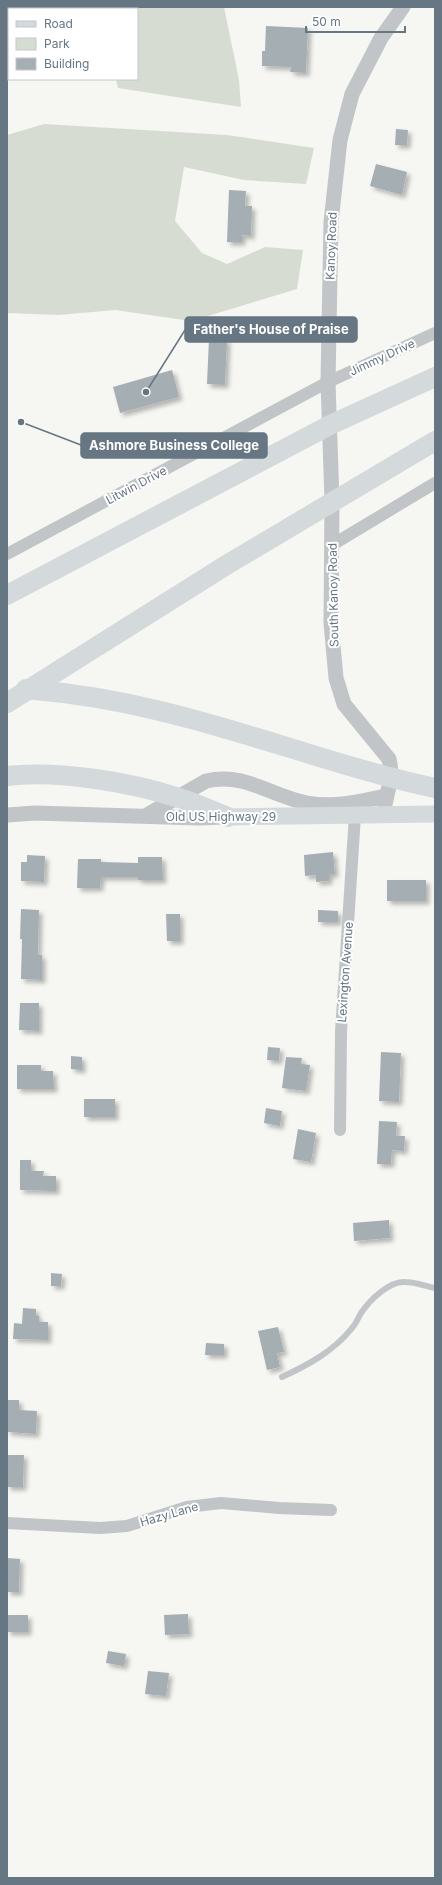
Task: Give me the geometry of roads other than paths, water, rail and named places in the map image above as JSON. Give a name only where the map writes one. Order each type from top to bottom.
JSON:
[{"type":"highway","points":[[7,596],[330,425],[435,376]]},
{"type":"highway","points":[[7,703],[228,564],[435,441]]},
{"type":"highway","points":[[7,687],[54,692],[160,711],[388,787],[435,788]]},
{"type":"highway","points":[[7,776],[75,776],[136,787],[179,798],[228,817]]},
{"type":"main road","name":"Old US Highway 29","points":[[228,817],[435,814]]},
{"type":"street","name":"Kanoy Road","points":[[332,501],[328,382],[331,222],[340,140],[352,94],[381,38],[403,7]]},
{"type":"street","name":"Jimmy Drive","points":[[328,382],[435,332]]},
{"type":"street","name":"Litwin Drive","points":[[7,554],[328,382]]},
{"type":"street","points":[[332,545],[435,483]]},
{"type":"street","name":"South Kanoy Road","points":[[332,501],[331,623],[336,678],[344,704],[364,731],[389,759],[391,767],[383,814]]},
{"type":"street","points":[[147,815],[179,798],[206,781],[228,778],[245,781],[306,803],[326,805],[347,804],[388,787]]},
{"type":"street","name":"Old US Highway 29","points":[[7,815],[35,813],[147,815],[199,818],[228,817]]},
{"type":"street","name":"Lexington Avenue","points":[[340,1130],[341,1032],[354,815]]},
{"type":"street","name":"Hazy Lane","points":[[7,1523],[100,1528],[127,1526],[187,1506],[221,1503],[278,1508],[331,1510]]},
{"type":"lane","points":[[282,1377],[311,1363],[330,1349],[352,1328],[362,1312],[391,1285],[404,1281],[435,1288]]},
{"type":"place","name":"Father's House of Praise","points":[[146,392]]},
{"type":"place","name":"Ashmore Business College","points":[[21,422]]}]
